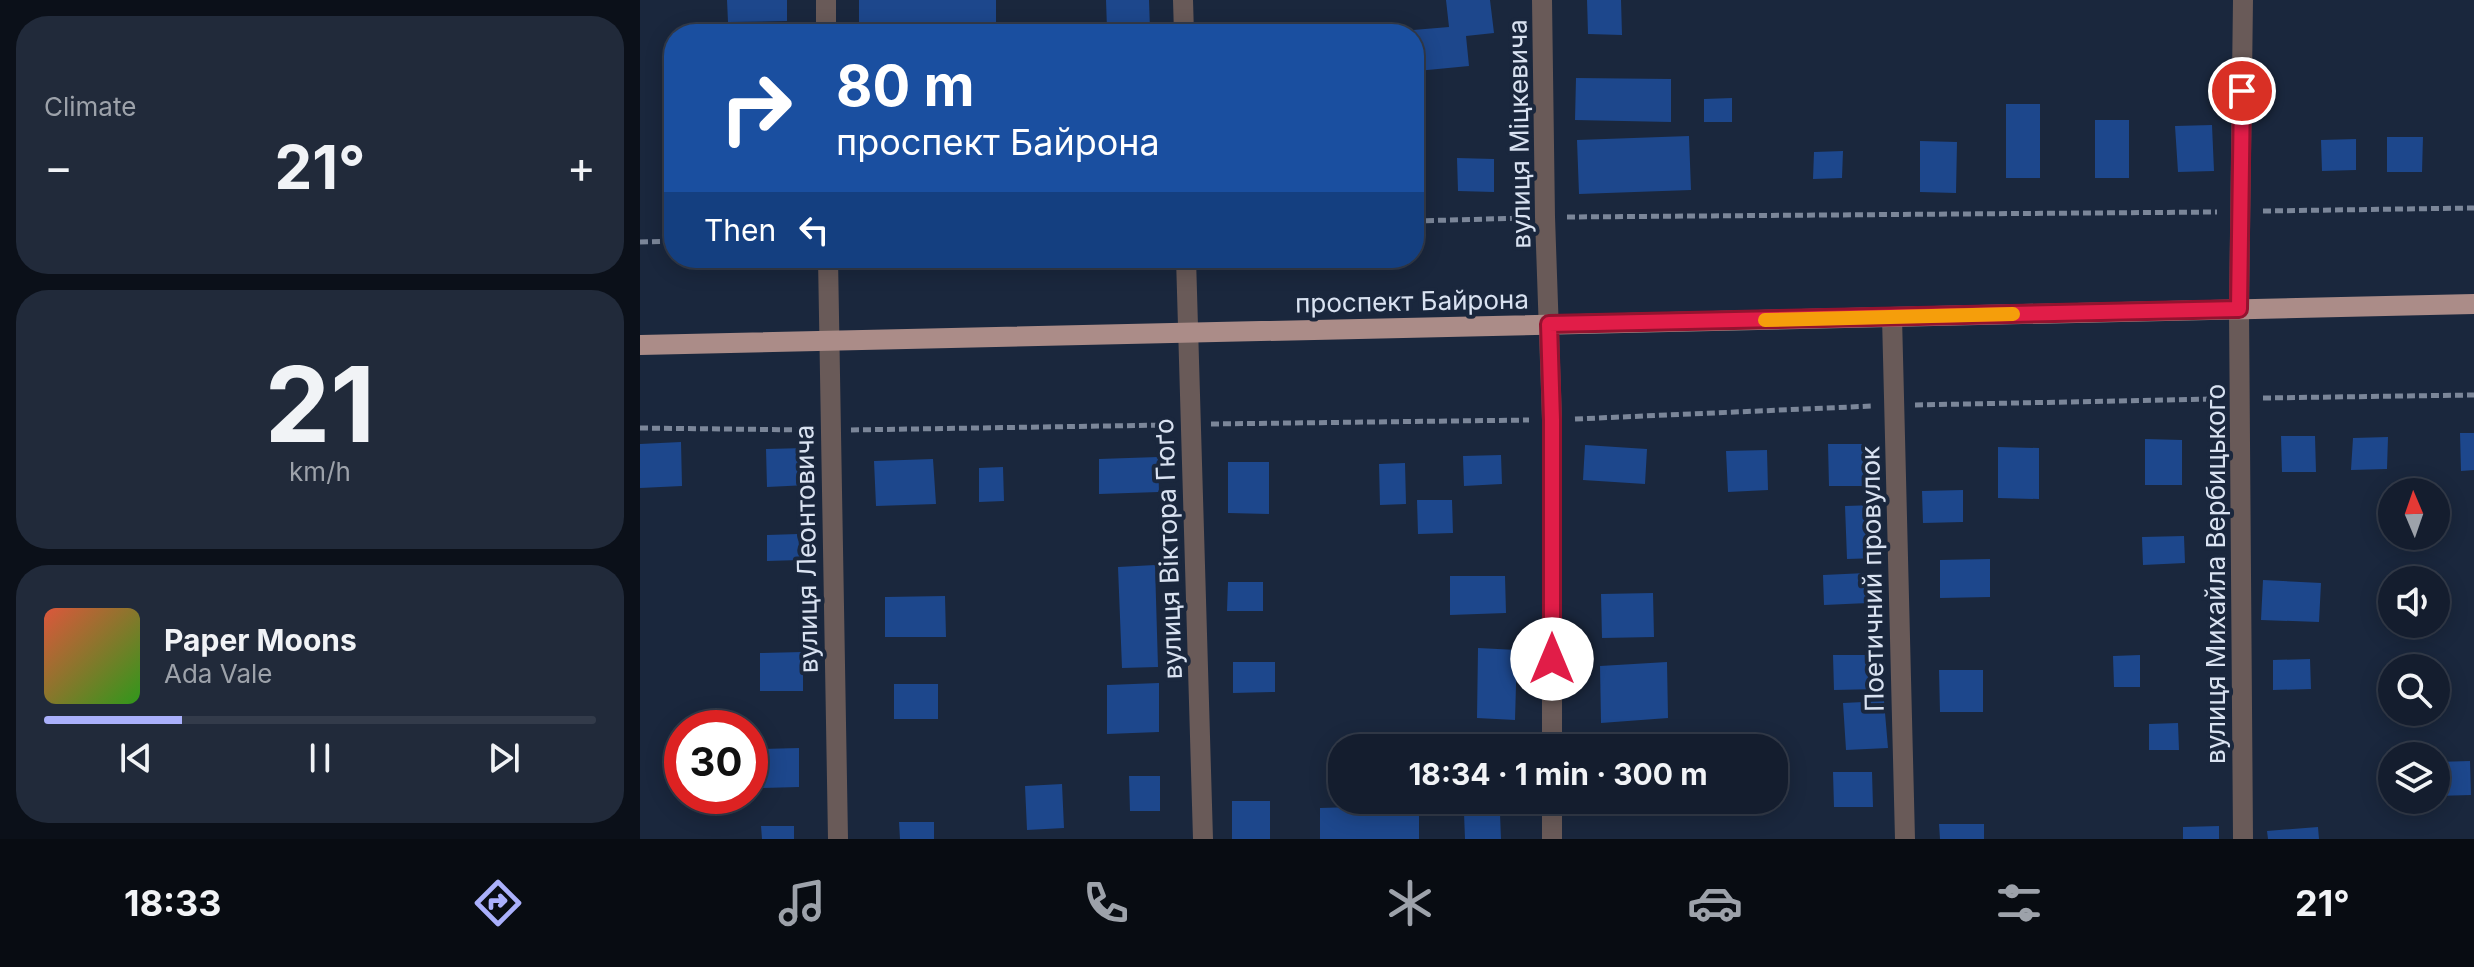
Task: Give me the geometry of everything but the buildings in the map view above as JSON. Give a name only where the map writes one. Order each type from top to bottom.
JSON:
[{"type":"main road","name":"проспект Байрона","points":[[640,345],[2474,304]]},
{"type":"street","points":[[826,0],[826,24]]},
{"type":"street","points":[[1183,0],[1184,24]]},
{"type":"street","name":"вулиця Міцкевича","points":[[1542,0],[1552,420],[1552,734]]},
{"type":"street","name":"вулиця Михайла Вербицького","points":[[2243,0],[2239,309],[2243,839]]},
{"type":"street","name":"вулиця Леонтовича","points":[[828,268],[838,839]]},
{"type":"street","name":"вулиця Віктора Гюґо","points":[[1186,268],[1203,839]]},
{"type":"street","name":"Поетичний провулок","points":[[1892,317],[1905,839]]},
{"type":"street","points":[[1552,814],[1552,839]]},
{"type":"path","points":[[1424,221],[2474,208]]},
{"type":"path","points":[[640,242],[664,241]]},
{"type":"slow traffic","points":[[1765,320],[2013,314]]},
{"type":"route","points":[[1552,659],[1549,324],[2239,309],[2242,91]]}]
